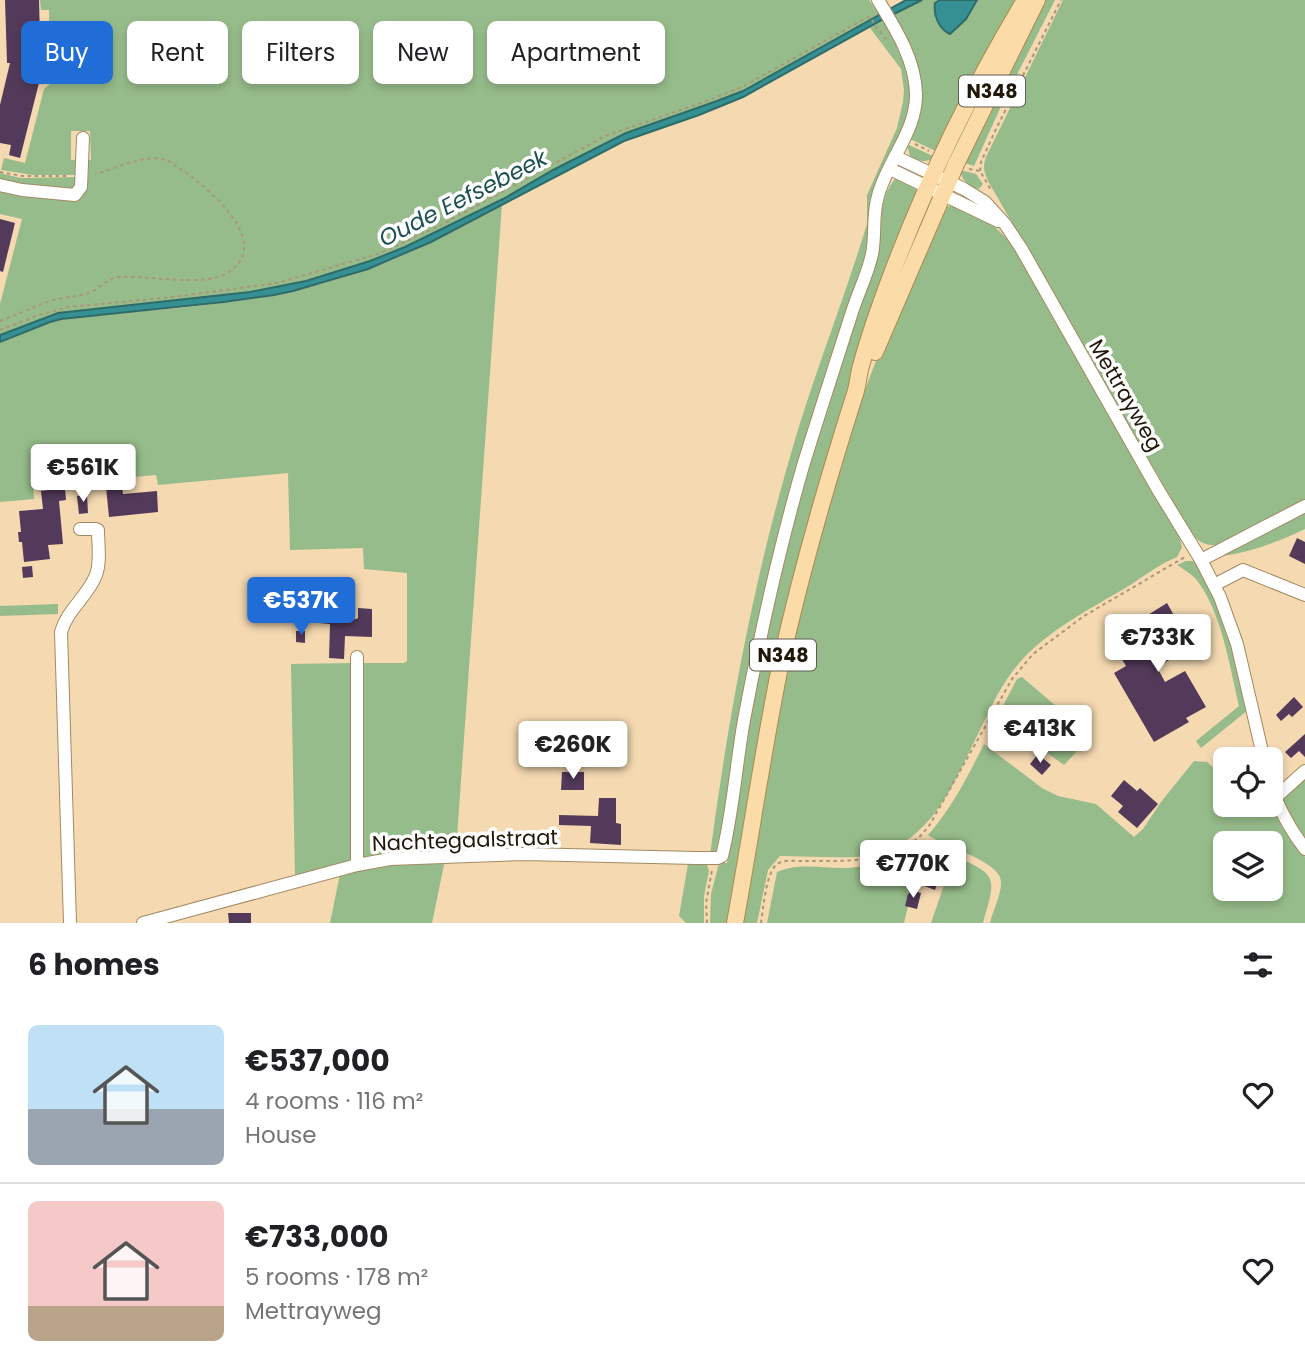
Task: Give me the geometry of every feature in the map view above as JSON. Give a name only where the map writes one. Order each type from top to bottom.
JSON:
[{"type":"main road","name":"N348","points":[[735,923],[789,626],[821,505],[856,392],[867,371],[938,184],[991,58],[1026,0]]},
{"type":"main road","name":"N348","points":[[938,184],[1037,0]]},
{"type":"street","points":[[713,858],[723,855],[746,709],[803,467],[857,295],[872,256],[874,213],[878,194],[905,139],[915,110],[916,92],[908,56],[884,10]]},
{"type":"street","points":[[0,185],[75,195],[81,187],[83,138]]},
{"type":"street","name":"Mettrayweg","points":[[893,163],[938,184],[1005,224],[1021,248],[1214,585],[1234,631],[1261,747]]},
{"type":"street","points":[[1198,556],[1305,506]]},
{"type":"street","points":[[70,923],[61,632],[67,617],[95,576],[98,564],[98,530],[80,529]]},
{"type":"street","points":[[1214,585],[1243,570],[1305,596]]},
{"type":"street","points":[[357,657],[357,865]]},
{"type":"street","points":[[1283,791],[1305,771]]},
{"type":"street","points":[[1283,814],[1305,849]]},
{"type":"street","name":"Nachtegaalstraat","points":[[143,923],[357,865],[390,859],[523,853],[713,858]]},
{"type":"path","points":[[979,171],[996,129],[1061,0]]},
{"type":"path","points":[[0,330],[69,307],[277,283],[378,254],[443,223],[605,136],[744,86],[868,17],[876,27]]},
{"type":"path","points":[[0,172],[22,176],[82,175],[99,173],[142,160],[155,158],[169,161],[216,196],[236,222],[243,247],[238,264],[213,279],[116,277],[90,292],[26,309],[0,321]]},
{"type":"path","points":[[761,923],[770,876],[775,866],[783,862],[876,858],[918,838],[929,826],[1013,679],[1033,654],[1084,616],[1198,556]]},
{"type":"path","points":[[706,923],[706,903],[713,858]]},
{"type":"green space","points":[[40,0],[869,0],[880,16],[743,91],[626,133],[505,198],[405,247],[370,261],[306,281],[250,292],[58,313],[0,335],[0,304],[22,219],[0,214],[0,188],[72,198],[88,160],[91,160],[90,131],[71,131],[71,160],[80,160],[79,175],[33,175],[1,170],[4,158],[25,163],[44,89],[50,84],[113,84],[113,21],[49,21],[49,10],[41,10]]},
{"type":"green space","points":[[922,0],[940,0],[935,3],[966,19],[977,0],[1015,0],[953,119],[940,153],[910,139],[919,101],[920,78],[912,50],[892,15]]},
{"type":"green space","points":[[1043,0],[1055,0],[974,166],[962,162]]},
{"type":"green space","points":[[1063,0],[1305,0],[1305,500],[1216,545],[1198,540],[1186,524],[988,181],[985,171],[984,162],[987,155]]},
{"type":"green space","points":[[885,19],[909,73],[911,102],[870,245],[818,403],[717,851],[710,855],[743,651],[765,550],[801,422],[867,224],[867,195],[897,128],[903,102],[901,69],[870,28]]},
{"type":"green space","points":[[907,145],[935,157],[926,161],[916,160],[910,156]]},
{"type":"green space","points":[[960,170],[976,174],[983,184],[979,189],[972,187],[964,180]]},
{"type":"green space","points":[[0,173],[21,178],[78,177],[78,182],[71,191],[0,182]]},
{"type":"green space","points":[[896,178],[907,182],[918,195],[823,474],[729,923],[710,923],[711,894],[719,863],[727,863],[751,709],[780,570],[819,432],[878,250],[883,203]]},
{"type":"green space","points":[[502,204],[456,851],[410,852],[365,859],[362,856],[361,663],[407,661],[407,573],[364,569],[363,548],[290,550],[288,473],[158,485],[156,475],[68,483],[66,479],[33,483],[34,499],[0,502],[0,342],[50,322],[74,317],[225,303],[310,287],[403,255]]},
{"type":"green space","points":[[954,205],[991,223],[1010,242],[1022,260],[1180,539],[1182,547],[1177,557],[1065,624],[1023,658],[997,696],[945,799],[917,832],[900,844],[879,853],[855,857],[780,856],[768,870],[757,923],[742,923],[773,739],[796,623],[818,536],[864,392],[888,330],[946,207]]},
{"type":"green space","points":[[1305,512],[1305,529],[1264,546],[1222,556]]},
{"type":"green space","points":[[1186,561],[1197,564],[1226,623],[1248,710],[1201,748],[1196,741],[1239,706],[1212,606],[1195,578],[1177,565]]},
{"type":"green space","points":[[58,604],[58,614],[0,616],[0,606]]},
{"type":"green space","points":[[353,663],[353,855],[350,863],[295,877],[291,664]]},
{"type":"green space","points":[[1022,677],[1091,736],[1064,765],[997,717],[1017,679]]},
{"type":"green space","points":[[984,744],[1042,788],[1058,796],[1096,804],[1134,837],[1143,829],[1194,761],[1207,762],[1213,767],[1213,817],[1280,817],[1305,857],[1305,923],[990,923],[1000,891],[1001,881],[998,874],[981,861],[928,835],[966,780]]},
{"type":"green space","points":[[1305,766],[1305,839],[1289,815],[1283,802],[1283,792]]},
{"type":"green space","points":[[920,842],[923,843],[904,923],[767,923],[777,872],[804,867],[848,868],[867,865],[895,857]]},
{"type":"green space","points":[[954,856],[979,868],[990,880],[990,896],[983,923],[931,923]]},
{"type":"green space","points":[[445,860],[432,923],[330,923],[340,874],[377,866]]},
{"type":"green space","points":[[688,864],[707,865],[709,871],[704,896],[704,923],[686,923],[679,916]]},
{"type":"water","points":[[906,0],[922,0],[743,97],[624,141],[431,242],[368,269],[274,295],[61,319],[0,342],[0,335],[58,313],[250,292],[306,281],[370,261],[405,247],[505,198],[626,133],[743,91]]},
{"type":"water","points":[[940,0],[977,0],[966,19],[950,34],[943,29],[936,17],[935,3]]},
{"type":"building","points":[[5,0],[39,0],[40,21],[21,21],[21,84],[39,84],[20,158],[9,155],[11,145],[0,143],[0,105],[10,63],[7,63]]},
{"type":"building","points":[[0,219],[15,223],[3,272],[0,271]]},
{"type":"building","points":[[122,486],[123,494],[157,491],[158,512],[109,517],[106,487]]},
{"type":"building","points":[[65,488],[66,500],[59,501],[63,544],[48,545],[50,559],[24,562],[18,532],[21,532],[19,511],[43,509],[41,491]]},
{"type":"building","points":[[87,495],[88,513],[79,514],[77,496]]},
{"type":"building","points":[[1297,538],[1305,542],[1305,564],[1289,556]]},
{"type":"building","points":[[32,566],[33,577],[23,578],[22,567]]},
{"type":"building","points":[[295,582],[320,582],[320,600],[296,600]]},
{"type":"building","points":[[320,600],[332,600],[331,618],[356,619],[358,608],[372,609],[372,637],[345,636],[344,659],[329,658],[330,624],[319,623]]},
{"type":"building","points":[[1167,603],[1176,619],[1188,614],[1193,623],[1184,629],[1193,646],[1157,667],[1165,682],[1185,671],[1206,707],[1186,718],[1189,722],[1154,742],[1114,673],[1126,666],[1114,646],[1148,626],[1143,618]]},
{"type":"building","points":[[296,631],[305,631],[305,643],[296,642]]},
{"type":"building","points":[[1294,697],[1303,707],[1292,717],[1289,714],[1281,721],[1276,715]]},
{"type":"building","points":[[1305,734],[1305,757],[1299,751],[1291,758],[1285,752]]},
{"type":"building","points":[[1038,754],[1051,765],[1042,775],[1030,764]]},
{"type":"building","points":[[562,772],[584,772],[584,790],[561,790]]},
{"type":"building","points":[[1124,780],[1137,791],[1140,788],[1158,804],[1137,828],[1118,812],[1123,806],[1111,796]]},
{"type":"building","points":[[599,798],[616,798],[616,823],[621,824],[621,845],[590,843],[591,826],[559,825],[559,815],[598,816]]},
{"type":"building","points":[[924,870],[940,875],[935,890],[919,884]]},
{"type":"building","points":[[911,890],[921,893],[917,909],[905,906]]},
{"type":"building","points":[[228,913],[251,913],[251,923],[229,923]]},
{"type":"water label","name":"Oude Eefsebeek","points":[[463,198]]}]
